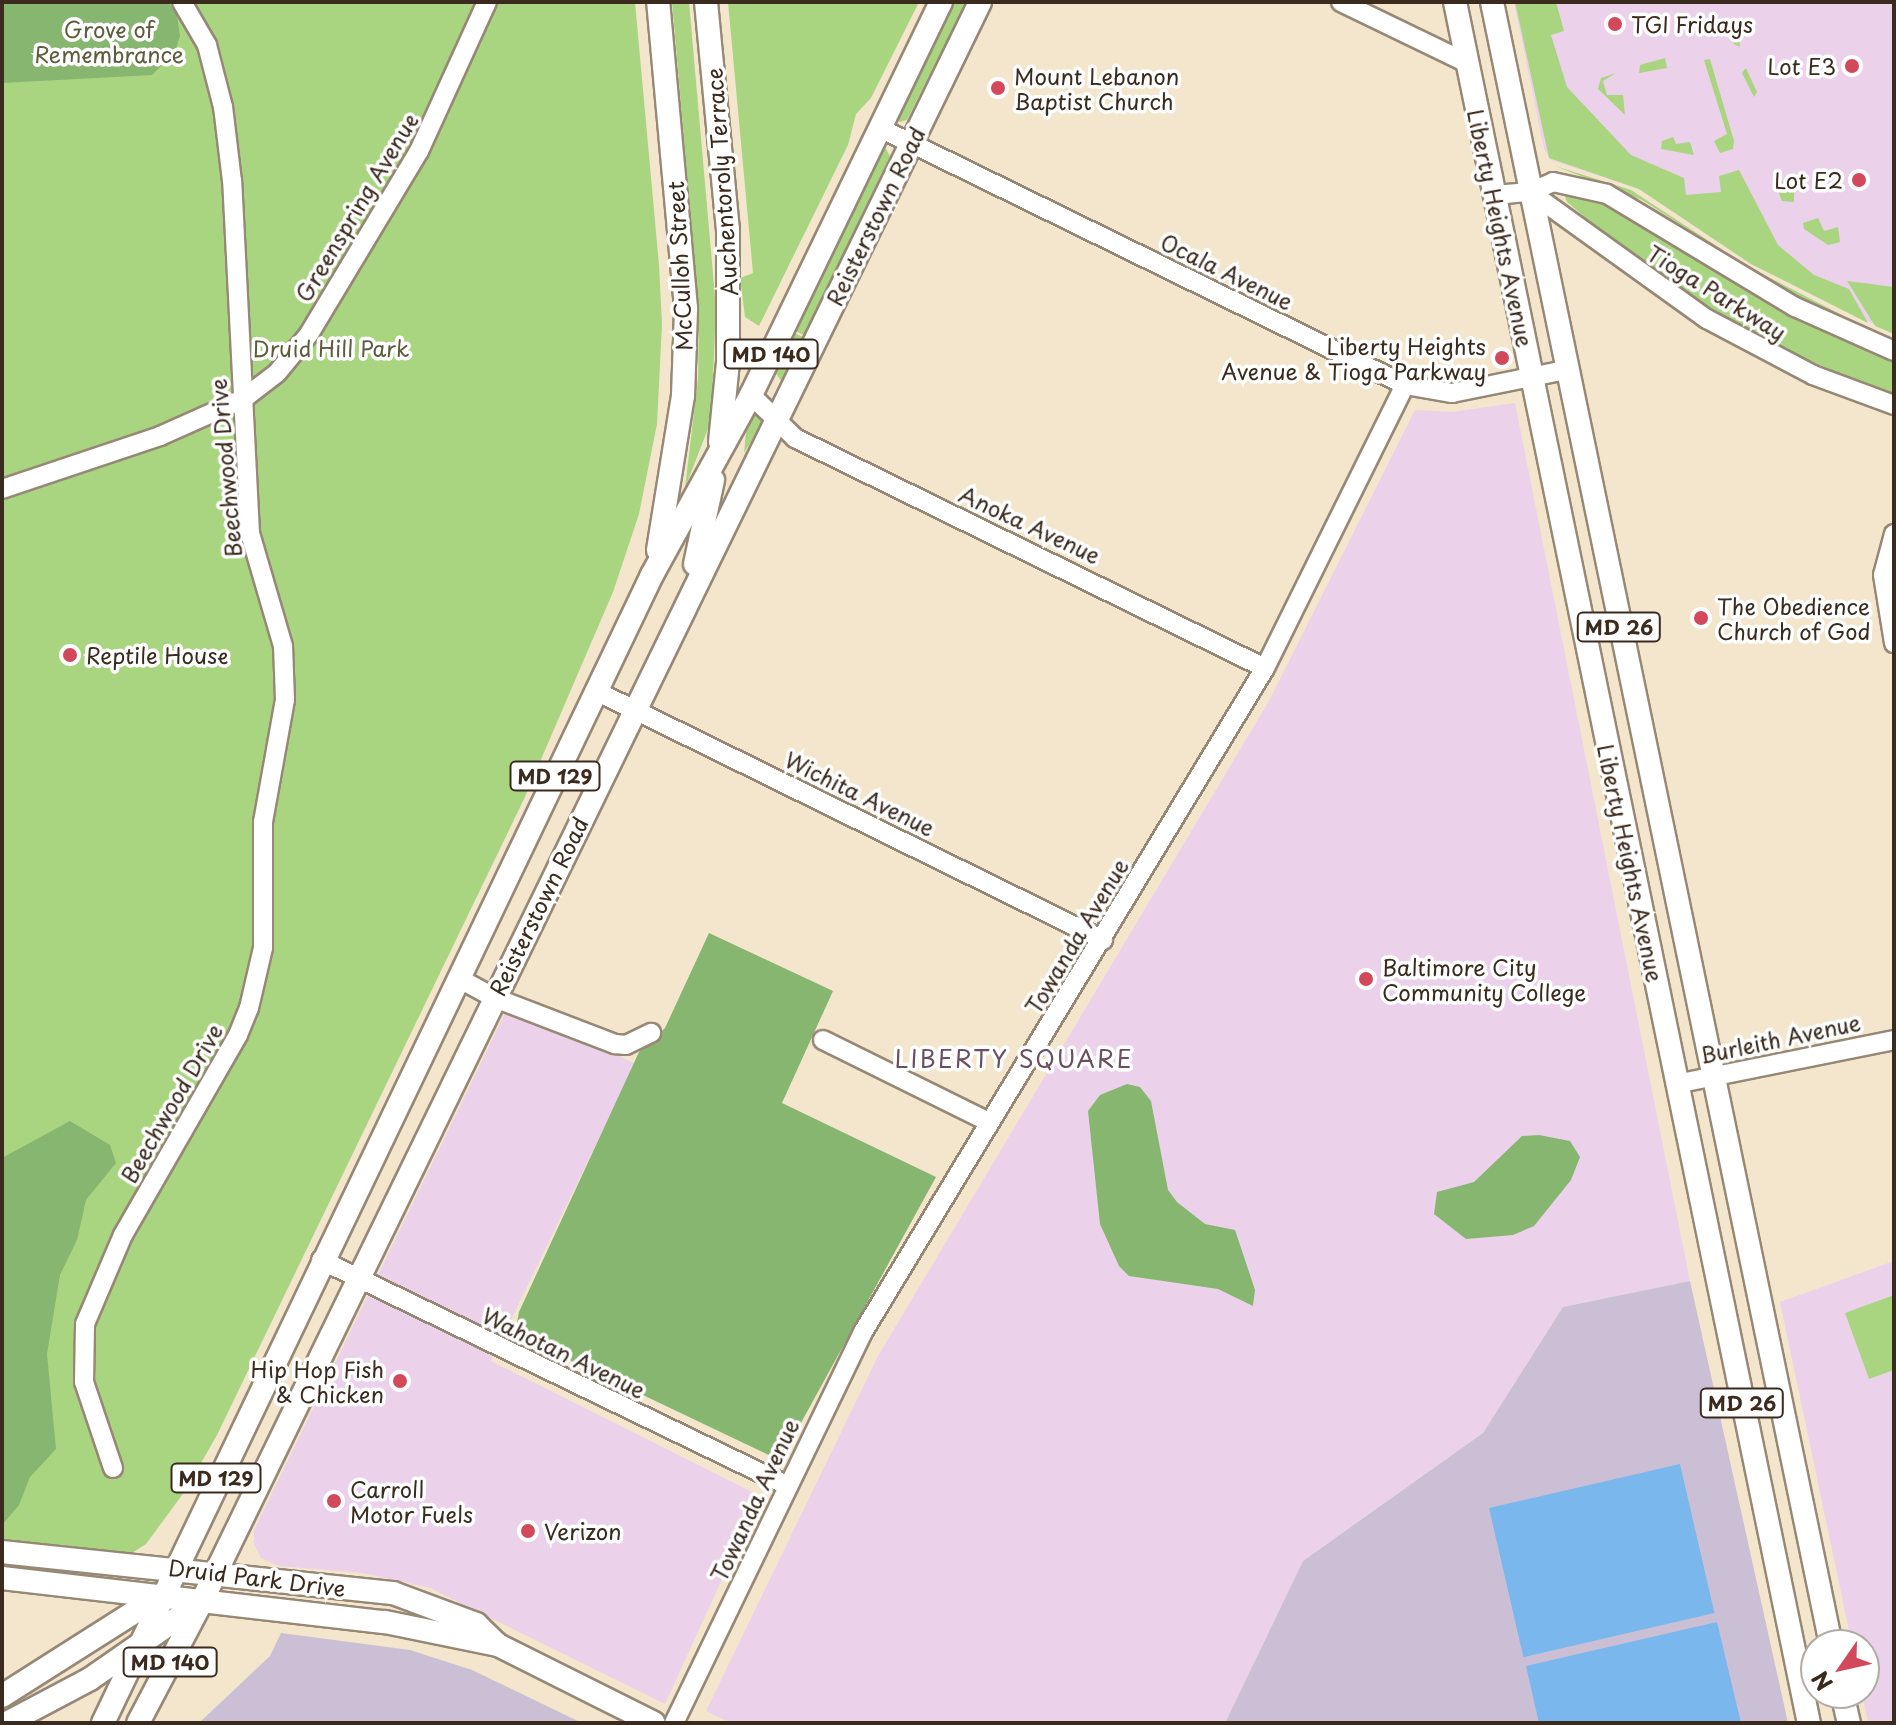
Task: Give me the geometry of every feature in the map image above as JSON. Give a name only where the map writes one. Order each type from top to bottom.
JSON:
[{"type":"main road","name":"McCulloh Street","points":[[652,575],[678,444],[686,308],[658,2]]},
{"type":"main road","name":"Auchentoroly Terrace","points":[[706,2],[729,265],[728,380],[718,457]]},
{"type":"main road","name":"Reisterstown Road","points":[[103,1723],[159,1596],[652,575],[751,395],[941,2]]},
{"type":"main road","name":"Reisterstown Road","points":[[138,1723],[202,1601],[633,708],[980,2]]},
{"type":"main road","name":"Liberty Heights Avenue","points":[[1455,2],[1809,1723]]},
{"type":"main road","name":"Liberty Heights Avenue","points":[[1492,2],[1565,370],[1828,1629]]},
{"type":"main road","name":"MD 129","points":[[688,596],[718,457]]},
{"type":"main road","name":"Druid Park Drive","points":[[2,1552],[216,1571],[411,1597],[476,1624],[498,1645]]},
{"type":"main road","name":"Druid Park Drive","points":[[2,1578],[385,1622],[498,1645],[654,1723]]},
{"type":"main road","points":[[2,1696],[159,1596]]},
{"type":"main road","name":"MD 129","points":[[7,1723],[134,1649],[202,1601]]},
{"type":"street","name":"Beechwood Drive","points":[[113,1468],[91,1408],[82,1355],[96,1292],[123,1235],[238,1035],[263,948],[263,822],[285,674],[283,646],[250,533],[232,181],[223,107],[207,45],[182,2]]},
{"type":"street","name":"Greenspring Avenue","points":[[2,489],[160,436],[243,399],[277,373],[309,334],[382,217],[444,103],[487,2]]},
{"type":"street","points":[[1341,2],[1467,63]]},
{"type":"street","name":"Ocala Avenue","points":[[880,128],[1405,385],[1452,393],[1565,370]]},
{"type":"street","name":"Tioga Parkway","points":[[1494,195],[1530,192],[1553,182],[1607,194],[1795,307],[1894,351]]},
{"type":"street","name":"Tioga Parkway","points":[[1530,192],[1707,319],[1813,375],[1894,405]]},
{"type":"street","name":"Towanda Avenue","points":[[674,1723],[863,1332],[1265,668],[1405,385]]},
{"type":"street","name":"Anoka Avenue","points":[[751,395],[775,422],[795,438],[1265,668]]},
{"type":"street","points":[[1894,534],[1883,575],[1894,643]]},
{"type":"street","name":"Wichita Avenue","points":[[596,691],[1103,940]]},
{"type":"street","points":[[458,978],[495,998],[615,1044],[626,1045],[651,1033]]},
{"type":"street","points":[[823,1040],[989,1122]]},
{"type":"street","name":"Burleith Avenue","points":[[1676,1084],[1894,1040]]},
{"type":"street","name":"Wahotan Avenue","points":[[321,1260],[788,1486]]},
{"type":"shaded area","points":[[1514,2],[1894,2],[1894,334],[1751,264],[1639,189],[1551,160],[1544,149]]},
{"type":"shaded area","name":"Baltimore City Community College","points":[[1515,403],[1690,1281],[1563,1307],[1483,1433],[1303,1561],[1225,1723],[731,1723],[706,1711],[878,1356],[1269,701],[1415,410],[1452,412]]},
{"type":"shaded area","points":[[512,999],[635,1064],[491,1361],[760,1496],[665,1704],[430,1588],[363,1573],[279,1566],[261,1558],[254,1544],[254,1530]]},
{"type":"shaded area","points":[[1894,1261],[1894,1723],[1868,1723],[1865,1709],[1880,1709],[1880,1629],[1849,1629],[1780,1302]]},
{"type":"shaded area","points":[[1690,1281],[1788,1723],[1225,1723],[1303,1561],[1483,1433],[1563,1307]]},
{"type":"shaded area","points":[[281,1633],[410,1650],[472,1670],[582,1723],[199,1723],[270,1656]]},
{"type":"green space","name":"Druid Hill Park","points":[[2,2],[635,2],[659,265],[662,324],[657,424],[639,514],[613,592],[524,799],[217,1435],[185,1491],[146,1544],[132,1553],[2,1543]]},
{"type":"green space","name":"Grove of Remembrance","points":[[2,2],[168,2],[177,16],[180,36],[175,52],[152,75],[2,83]]},
{"type":"green space","points":[[672,2],[689,2],[716,308],[711,421],[685,488],[698,379],[699,312]]},
{"type":"green space","points":[[728,2],[919,2],[871,98],[856,114],[848,145],[759,326],[745,317],[740,278],[753,273]]},
{"type":"green space","points":[[955,2],[966,2],[907,120],[899,122],[899,113]]},
{"type":"green space","points":[[1515,2],[1556,2],[1564,31],[1551,35],[1567,87],[1631,155],[1684,178],[1686,195],[1721,192],[1719,176],[1739,170],[1778,245],[1814,275],[1849,289],[1868,323],[1751,264],[1639,189],[1549,158]]},
{"type":"green space","points":[[1730,19],[1736,22],[1740,47],[1734,44]]},
{"type":"green space","points":[[1665,58],[1667,68],[1639,73],[1640,65]]},
{"type":"green space","points":[[1710,59],[1734,141],[1733,149],[1720,153],[1714,141],[1727,134],[1704,60]]},
{"type":"green space","points":[[1746,68],[1757,92],[1754,97],[1742,73]]},
{"type":"green space","points":[[1616,73],[1603,81],[1607,95],[1623,95],[1625,115],[1598,89],[1601,78]]},
{"type":"green space","points":[[1673,137],[1676,144],[1690,142],[1694,155],[1661,149],[1662,141]]},
{"type":"green space","points":[[885,147],[890,156],[804,335],[795,331]]},
{"type":"green space","points":[[1555,166],[1631,190],[1747,266],[1894,342],[1798,299],[1642,200]]},
{"type":"green space","points":[[1779,175],[1786,188],[1794,186],[1794,202],[1782,201],[1774,181]]},
{"type":"green space","points":[[1563,191],[1605,202],[1776,308],[1894,361],[1894,397],[1776,346],[1696,299],[1617,244],[1567,202]]},
{"type":"green space","points":[[1818,218],[1824,231],[1838,227],[1840,242],[1828,245],[1804,229],[1803,223]]},
{"type":"green space","points":[[1847,281],[1894,287],[1894,334],[1875,326]]},
{"type":"green space","points":[[794,333],[803,337],[782,382],[775,372]]},
{"type":"green space","points":[[757,411],[763,422],[744,453],[746,432]]},
{"type":"green space","points":[[709,933],[833,991],[782,1103],[936,1177],[791,1441],[775,1458],[515,1334],[519,1312],[639,1052],[665,1028]]},
{"type":"green space","points":[[1127,1084],[1140,1087],[1151,1101],[1168,1190],[1177,1202],[1205,1224],[1235,1230],[1255,1290],[1253,1306],[1218,1289],[1129,1276],[1119,1266],[1100,1224],[1088,1111],[1100,1095]]},
{"type":"green space","points":[[70,1121],[110,1145],[116,1163],[86,1200],[77,1240],[60,1275],[47,1354],[56,1449],[30,1477],[19,1505],[2,1525],[2,1158]]},
{"type":"green space","points":[[1539,1135],[1570,1141],[1580,1157],[1571,1180],[1534,1226],[1513,1235],[1466,1239],[1434,1214],[1437,1192],[1474,1182],[1522,1136]]},
{"type":"green space","points":[[1894,1295],[1894,1370],[1869,1379],[1845,1313]]},
{"type":"water","points":[[1680,1464],[1714,1613],[1523,1657],[1489,1508]]},
{"type":"water","points":[[1717,1622],[1741,1723],[1539,1723],[1526,1666]]},
{"type":"place","name":"TGI Fridays","points":[[1615,24]]},
{"type":"place","name":"Lot E3","points":[[1852,66]]},
{"type":"place","name":"Mount Lebanon Baptist Church","points":[[998,88]]},
{"type":"place","name":"Lot E2","points":[[1859,180]]},
{"type":"place","name":"Liberty Heights Avenue & Tioga Parkway","points":[[1502,358]]},
{"type":"place","name":"The Obedience Church of God","points":[[1701,618]]},
{"type":"place","name":"Reptile House","points":[[70,655]]},
{"type":"place","name":"Baltimore City Community College","points":[[1366,979]]},
{"type":"place","name":"Hip Hop Fish & Chicken","points":[[400,1381]]},
{"type":"place","name":"Carroll Motor Fuels","points":[[334,1501]]},
{"type":"place","name":"Verizon","points":[[528,1531]]},
{"type":"district","name":"LIBERTY SQUARE","points":[[1014,1059]]}]
